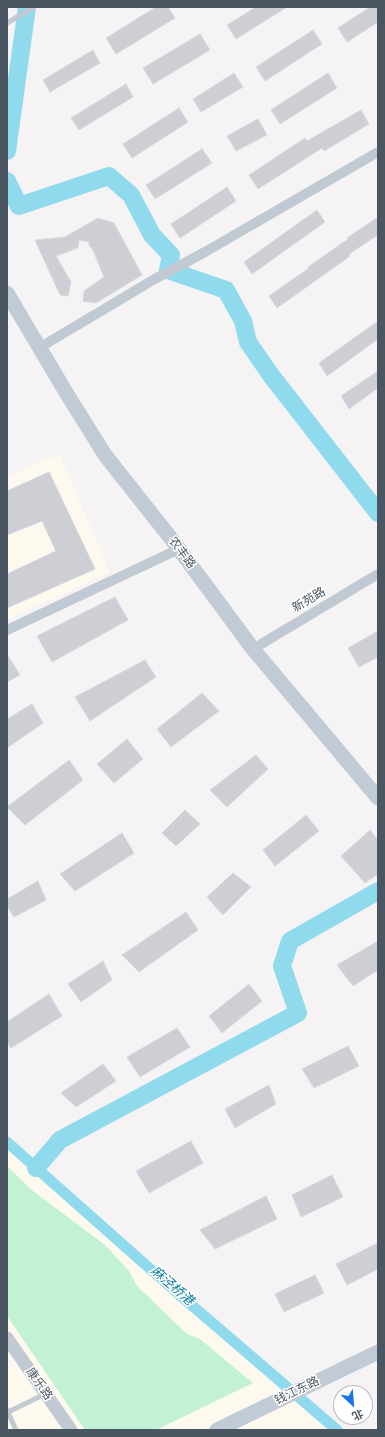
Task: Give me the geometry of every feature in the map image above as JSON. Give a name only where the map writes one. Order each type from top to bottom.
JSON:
[{"type":"main road","name":"农丰路","points":[[7,294],[105,455],[179,549],[253,649],[378,798]]},
{"type":"main road","name":"钱江东路","points":[[217,1430],[378,1352]]},
{"type":"street","points":[[39,348],[152,280],[205,252],[378,152]]},
{"type":"street","points":[[7,630],[179,549]]},
{"type":"street","name":"新苑路","points":[[253,649],[378,574]]},
{"type":"street","name":"康乐路","points":[[7,1338],[71,1430]]},
{"type":"lane","points":[[7,23],[34,7]]},
{"type":"lane","points":[[16,1430],[7,1411],[46,1394]]},
{"type":"shaded area","points":[[59,454],[110,572],[7,620],[7,477]]},
{"type":"shaded area","points":[[7,1142],[174,1290],[337,1430],[7,1430]]},
{"type":"green space","points":[[7,1166],[33,1191],[105,1245],[129,1271],[137,1286],[187,1334],[200,1339],[253,1383],[156,1430],[85,1430],[7,1316]]},
{"type":"building","points":[[156,7],[168,7],[175,18],[116,54],[106,38]]},
{"type":"building","points":[[256,7],[287,7],[236,39],[227,25]]},
{"type":"building","points":[[370,7],[378,7],[378,22],[347,42],[338,28]]},
{"type":"building","points":[[313,30],[322,44],[265,81],[256,67]]},
{"type":"building","points":[[200,34],[210,50],[153,84],[143,68]]},
{"type":"building","points":[[93,50],[100,63],[50,92],[43,80]]},
{"type":"building","points":[[234,73],[243,87],[201,112],[193,99]]},
{"type":"building","points":[[328,73],[337,88],[280,124],[271,110]]},
{"type":"building","points":[[126,84],[133,97],[79,130],[71,118]]},
{"type":"building","points":[[179,108],[188,122],[132,158],[123,144]]},
{"type":"building","points":[[361,110],[369,124],[324,151],[322,148],[258,189],[249,175],[305,138],[307,141]]},
{"type":"building","points":[[258,119],[267,135],[236,151],[227,136]]},
{"type":"building","points":[[202,149],[212,163],[155,199],[146,185]]},
{"type":"building","points":[[227,187],[236,201],[180,238],[171,224]]},
{"type":"building","points":[[317,210],[325,222],[252,274],[244,262]]},
{"type":"building","points":[[378,217],[378,235],[349,254],[350,256],[277,308],[269,296]]},
{"type":"building","points":[[98,218],[114,223],[142,275],[96,303],[83,301],[84,291],[104,277],[89,242],[79,240],[78,248],[56,256],[71,282],[68,296],[60,295],[35,240],[65,237]]},
{"type":"building","points":[[378,321],[378,339],[327,376],[319,363]]},
{"type":"building","points":[[378,371],[378,388],[349,409],[341,396]]},
{"type":"building","points":[[49,472],[95,569],[7,608],[7,574],[56,551],[42,521],[7,535],[7,491]]},
{"type":"building","points":[[115,597],[128,620],[52,662],[37,636]]},
{"type":"building","points":[[378,631],[378,657],[359,667],[348,648]]},
{"type":"building","points":[[7,654],[20,675],[7,682]]},
{"type":"building","points":[[145,660],[156,677],[90,721],[75,697]]},
{"type":"building","points":[[202,693],[219,711],[171,747],[157,729]]},
{"type":"building","points":[[32,704],[43,723],[7,748],[7,719]]},
{"type":"building","points":[[127,739],[143,759],[114,783],[97,764]]},
{"type":"building","points":[[256,755],[268,769],[227,807],[210,790]]},
{"type":"building","points":[[69,760],[83,780],[25,825],[7,807]]},
{"type":"building","points":[[185,810],[200,824],[176,846],[162,833]]},
{"type":"building","points":[[306,815],[319,831],[275,866],[263,850]]},
{"type":"building","points":[[370,830],[378,840],[378,874],[365,883],[341,856]]},
{"type":"building","points":[[122,833],[134,853],[75,891],[60,874]]},
{"type":"building","points":[[233,873],[251,887],[223,915],[207,897]]},
{"type":"building","points":[[38,881],[46,900],[14,917],[7,906],[7,899]]},
{"type":"building","points":[[186,912],[198,930],[139,972],[122,955]]},
{"type":"building","points":[[378,941],[378,970],[353,986],[337,965]]},
{"type":"building","points":[[103,961],[112,980],[81,1002],[68,984]]},
{"type":"building","points":[[249,984],[262,1001],[222,1033],[209,1016]]},
{"type":"building","points":[[49,994],[62,1016],[11,1048],[7,1042],[7,1022]]},
{"type":"building","points":[[177,1028],[190,1047],[140,1077],[127,1057]]},
{"type":"building","points":[[348,1046],[359,1066],[314,1088],[302,1069]]},
{"type":"building","points":[[103,1064],[116,1081],[76,1107],[61,1093]]},
{"type":"building","points":[[269,1085],[276,1104],[235,1128],[225,1109]]},
{"type":"building","points":[[191,1141],[203,1163],[149,1193],[136,1171]]},
{"type":"building","points":[[332,1175],[343,1197],[301,1217],[292,1195]]},
{"type":"building","points":[[266,1196],[277,1219],[215,1249],[200,1230]]},
{"type":"building","points":[[378,1243],[378,1269],[347,1285],[336,1264]]},
{"type":"building","points":[[315,1275],[324,1293],[284,1312],[275,1294]]},
{"type":"waterway","points":[[7,151],[27,7]]},
{"type":"waterway","points":[[7,181],[19,206],[109,176],[131,195],[152,235],[171,255],[168,270],[226,290],[243,321],[248,342],[270,374],[378,513]]},
{"type":"waterway","points":[[36,1168],[60,1140],[298,1013],[282,966],[290,941],[378,891]]},
{"type":"waterway","name":"麻泾桥港","points":[[7,1142],[174,1290],[337,1430]]}]
